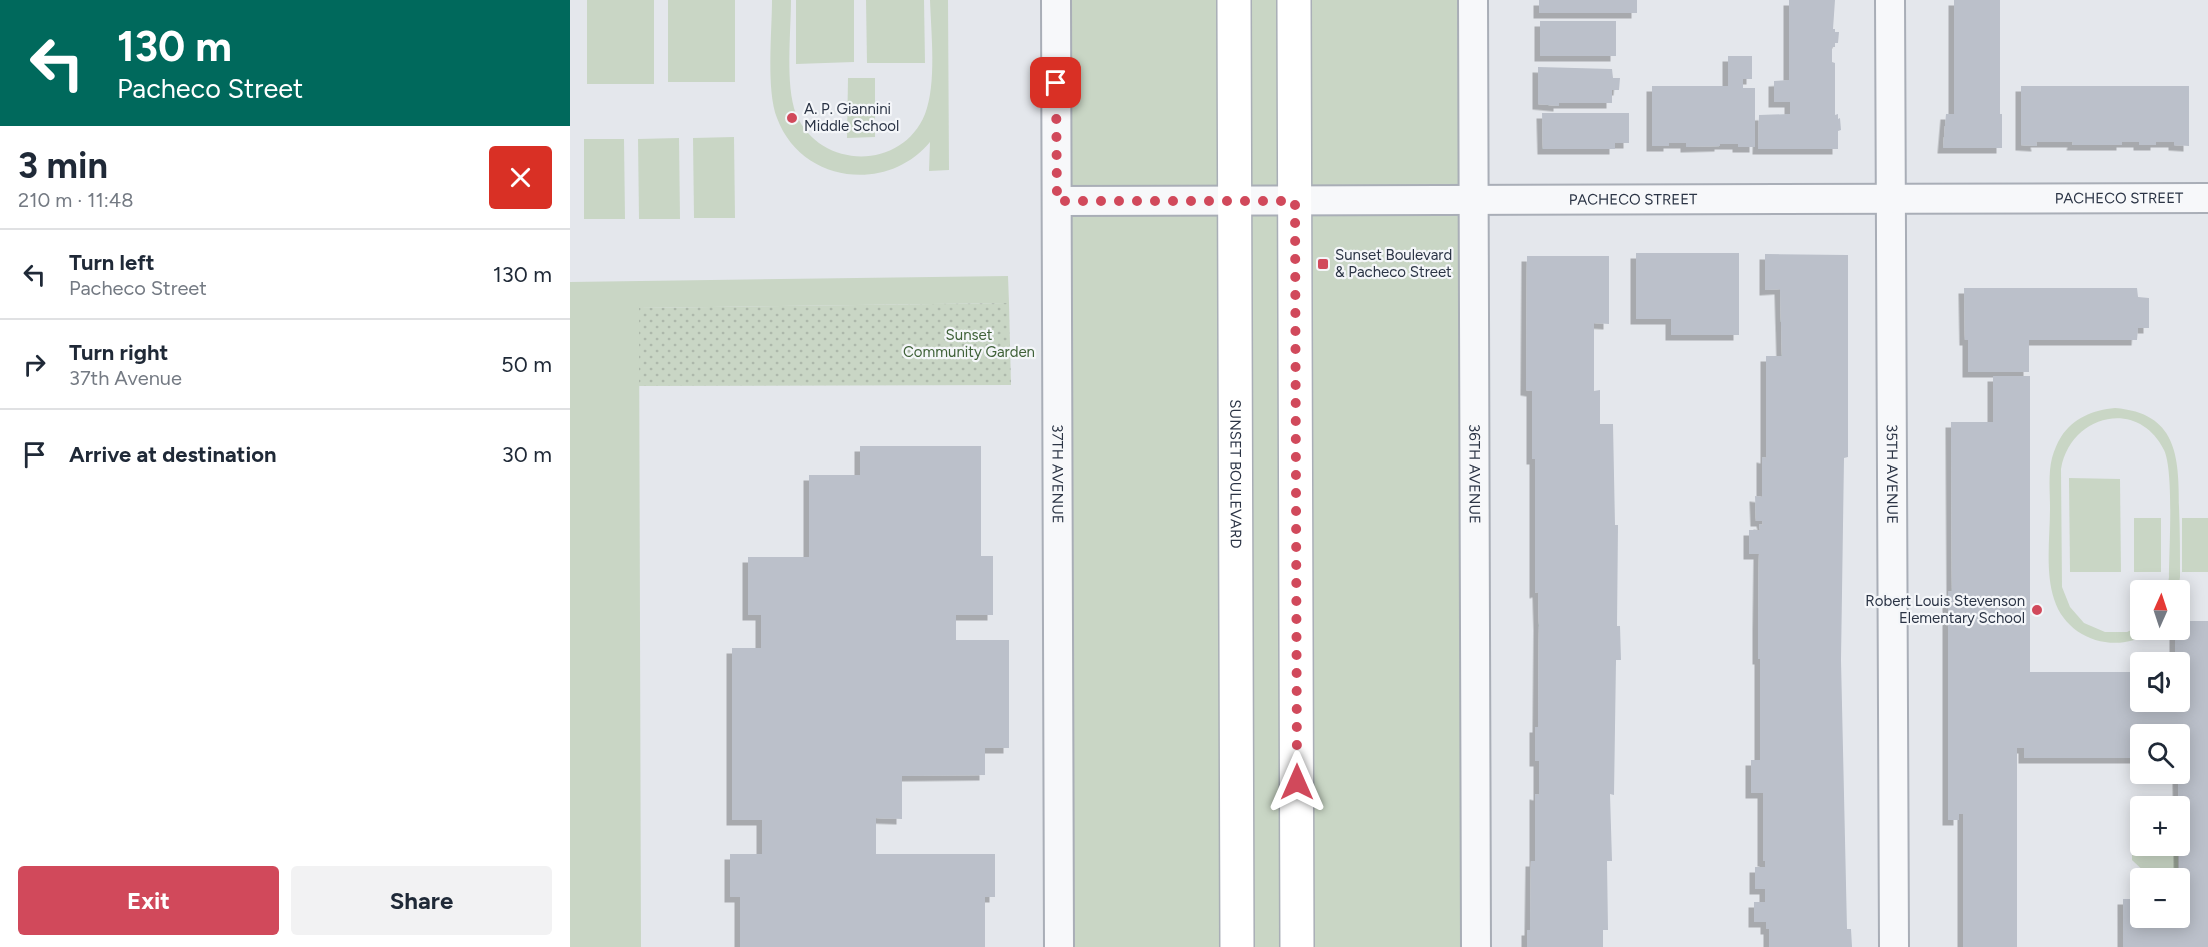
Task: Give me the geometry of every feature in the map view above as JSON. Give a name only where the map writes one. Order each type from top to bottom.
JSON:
[{"type":"main road","name":"SUNSET BOULEVARD","points":[[1234,0],[1237,947]]},
{"type":"main road","points":[[1294,0],[1297,947]]},
{"type":"street","name":"37TH AVENUE","points":[[1056,0],[1059,947]]},
{"type":"street","name":"36TH AVENUE","points":[[1473,0],[1476,947]]},
{"type":"street","name":"35TH AVENUE","points":[[1890,0],[1894,947]]},
{"type":"street","name":"PACHECO STREET","points":[[1057,201],[2208,198]]},
{"type":"green space","points":[[587,0],[654,0],[654,84],[587,84]]},
{"type":"green space","points":[[668,0],[735,0],[735,82],[668,82]]},
{"type":"green space","points":[[772,0],[791,0],[789,58],[796,114],[807,132],[823,146],[841,154],[861,156],[880,154],[899,146],[914,133],[925,114],[929,102],[932,73],[930,0],[948,0],[949,170],[929,171],[930,142],[912,159],[891,169],[869,174],[846,174],[825,168],[805,156],[789,140],[777,118],[774,106],[770,60]]},
{"type":"green space","points":[[796,0],[854,0],[854,62],[796,64]]},
{"type":"green space","points":[[866,0],[924,0],[925,63],[867,63]]},
{"type":"green space","points":[[1056,0],[1473,0],[1476,947],[1059,947]]},
{"type":"green space","points":[[848,78],[875,78],[875,137],[847,138]]},
{"type":"green space","points":[[734,137],[735,218],[694,218],[693,138]]},
{"type":"green space","points":[[679,138],[680,219],[639,219],[638,139]]},
{"type":"green space","points":[[584,139],[624,139],[625,219],[584,219]]},
{"type":"green space","points":[[1008,276],[1009,303],[639,308],[641,947],[570,947],[570,282]]},
{"type":"green space","name":"Sunset Community Garden","points":[[1009,303],[1011,385],[639,386],[639,308]]},
{"type":"green space","points":[[2115,408],[2151,418],[2170,440],[2178,471],[2180,577],[2180,580],[2169,580],[2169,475],[2164,450],[2152,433],[2138,423],[2122,418],[2106,419],[2091,425],[2077,436],[2067,451],[2061,469],[2062,587],[2070,607],[2084,623],[2105,632],[2130,631],[2130,640],[2132,640],[2125,642],[2110,643],[2082,634],[2070,625],[2061,613],[2051,588],[2049,566],[2051,464],[2060,439],[2066,430],[2084,416]]},
{"type":"green space","points":[[2069,478],[2120,479],[2121,572],[2070,572]]},
{"type":"green space","points":[[2134,518],[2161,518],[2161,572],[2134,572]]},
{"type":"green space","points":[[2182,518],[2208,518],[2208,572],[2182,572]]},
{"type":"green space","points":[[2132,856],[2178,856],[2178,868],[2140,868],[2132,860]]},
{"type":"building","points":[[1539,0],[1637,0],[1637,13],[1539,13]]},
{"type":"building","points":[[1789,0],[1835,0],[1833,29],[1839,32],[1838,43],[1832,47],[1832,62],[1835,63],[1835,115],[1838,114],[1838,119],[1840,118],[1841,130],[1838,131],[1838,149],[1758,149],[1759,115],[1790,114],[1790,102],[1774,102],[1774,81],[1789,80]]},
{"type":"building","points":[[1954,0],[2000,0],[2002,148],[1943,148],[1946,114],[1954,114]]},
{"type":"building","points":[[1540,21],[1616,21],[1616,56],[1540,56]]},
{"type":"building","points":[[1728,56],[1752,56],[1752,79],[1743,79],[1743,88],[1755,88],[1755,147],[1720,144],[1720,146],[1686,147],[1686,143],[1652,146],[1652,86],[1728,86]]},
{"type":"building","points":[[1538,67],[1612,69],[1613,78],[1620,78],[1619,90],[1612,90],[1612,103],[1559,103],[1559,106],[1538,104]]},
{"type":"building","points":[[2021,86],[2189,86],[2189,146],[2174,145],[2174,142],[2156,142],[2156,145],[2122,142],[2122,145],[2072,145],[2073,142],[2036,142],[2037,146],[2021,145]]},
{"type":"building","points":[[1542,113],[1629,113],[1629,143],[1615,143],[1615,149],[1543,149]]},
{"type":"building","points":[[1636,253],[1739,253],[1739,335],[1671,335],[1671,319],[1636,319]]},
{"type":"building","points":[[1765,254],[1848,255],[1848,457],[1844,458],[1841,660],[1847,929],[1851,929],[1852,947],[1769,947],[1769,929],[1766,929],[1766,922],[1754,922],[1754,902],[1765,902],[1765,889],[1755,889],[1755,867],[1765,867],[1765,861],[1763,861],[1763,793],[1751,793],[1751,760],[1760,760],[1760,659],[1758,659],[1759,554],[1749,554],[1749,530],[1760,530],[1759,524],[1763,525],[1762,521],[1756,521],[1755,496],[1762,497],[1762,457],[1766,458],[1766,356],[1782,356],[1780,289],[1765,290]]},
{"type":"building","points":[[1527,256],[1609,256],[1609,324],[1594,323],[1594,391],[1600,390],[1600,424],[1613,424],[1615,525],[1618,525],[1617,626],[1620,626],[1621,660],[1616,660],[1614,795],[1610,794],[1612,861],[1607,861],[1608,930],[1603,930],[1603,947],[1527,947],[1527,930],[1530,930],[1531,861],[1535,861],[1535,794],[1539,795],[1539,761],[1535,761],[1535,727],[1538,727],[1539,625],[1538,592],[1535,593],[1535,459],[1532,459],[1532,391],[1526,390]]},
{"type":"building","points":[[1964,288],[2137,288],[2138,297],[2149,298],[2149,328],[2138,328],[2137,340],[2029,340],[2029,372],[1968,372]]},
{"type":"building","points":[[1993,376],[2030,376],[2030,672],[2130,672],[2130,712],[2190,712],[2190,652],[2175,652],[2175,640],[2190,640],[2190,621],[2208,621],[2208,947],[2123,947],[2123,899],[2130,899],[2130,928],[2190,928],[2190,868],[2179,868],[2179,856],[2190,856],[2190,796],[2178,796],[2178,784],[2190,784],[2190,724],[2130,724],[2130,758],[2024,758],[2024,748],[2017,748],[2017,947],[1963,947],[1963,814],[1959,814],[1959,820],[1948,820],[1948,592],[1952,591],[1951,422],[1993,422]]},
{"type":"building","points":[[860,446],[981,446],[981,556],[993,556],[993,615],[956,615],[956,640],[1009,640],[1009,748],[985,748],[985,775],[902,776],[902,819],[876,818],[876,854],[995,854],[995,897],[985,897],[985,947],[740,947],[740,897],[730,897],[730,854],[762,854],[762,820],[732,820],[732,648],[761,648],[761,615],[748,615],[748,557],[809,557],[809,475],[860,475]]},
{"type":"place","name":"A. P. Giannini Middle School","points":[[792,118]]},
{"type":"place","name":"Sunset Boulevard & Pacheco Street","points":[[1323,264]]},
{"type":"place","name":"Robert Louis Stevenson Elementary School","points":[[2037,610]]},
{"type":"route","points":[[1056,83],[1057,201],[1295,201],[1297,782]]}]
